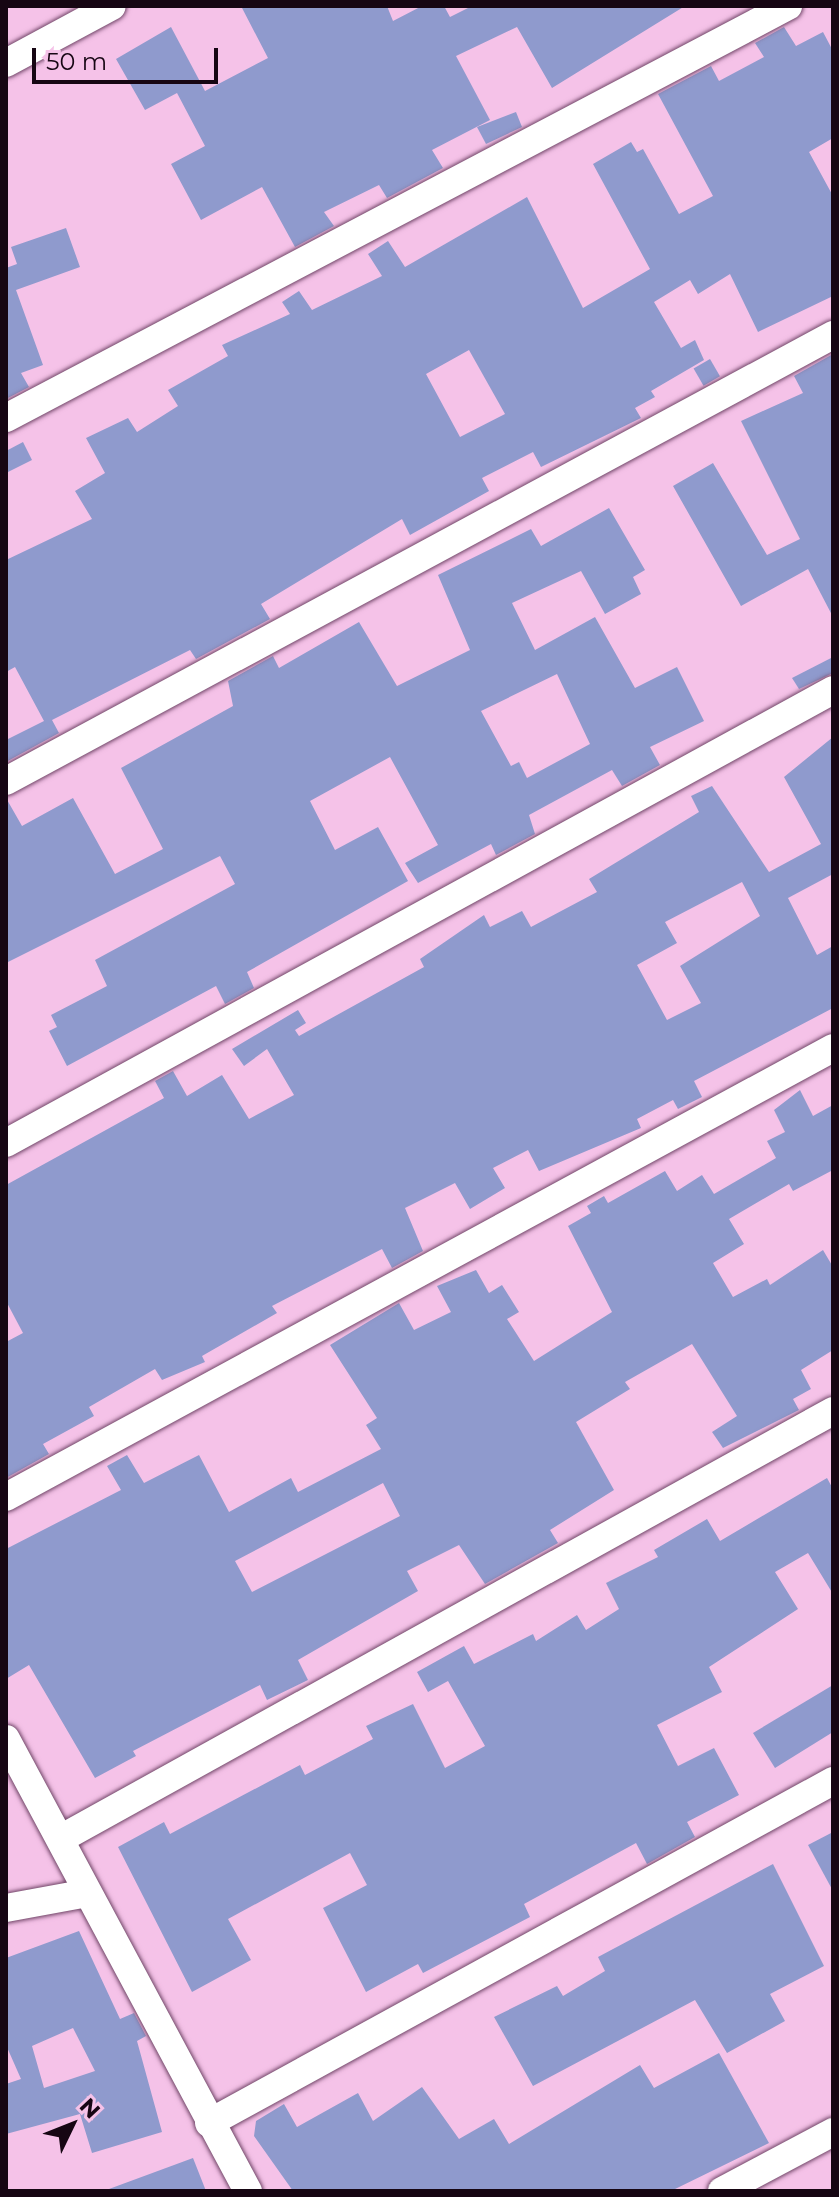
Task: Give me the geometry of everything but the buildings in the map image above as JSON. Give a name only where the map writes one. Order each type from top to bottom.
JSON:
[{"type":"street","points":[[6,63],[112,6]]},
{"type":"street","points":[[6,418],[788,6]]},
{"type":"street","points":[[6,781],[833,335]]},
{"type":"street","points":[[6,1143],[833,690]]},
{"type":"street","points":[[6,1497],[833,1048]]},
{"type":"street","points":[[62,1838],[833,1411]]},
{"type":"street","points":[[6,1739],[62,1838],[209,2123],[248,2191]]},
{"type":"street","points":[[209,2123],[833,1781]]},
{"type":"street","points":[[6,1908],[88,1893]]},
{"type":"street","points":[[722,2191],[833,2132]]}]
